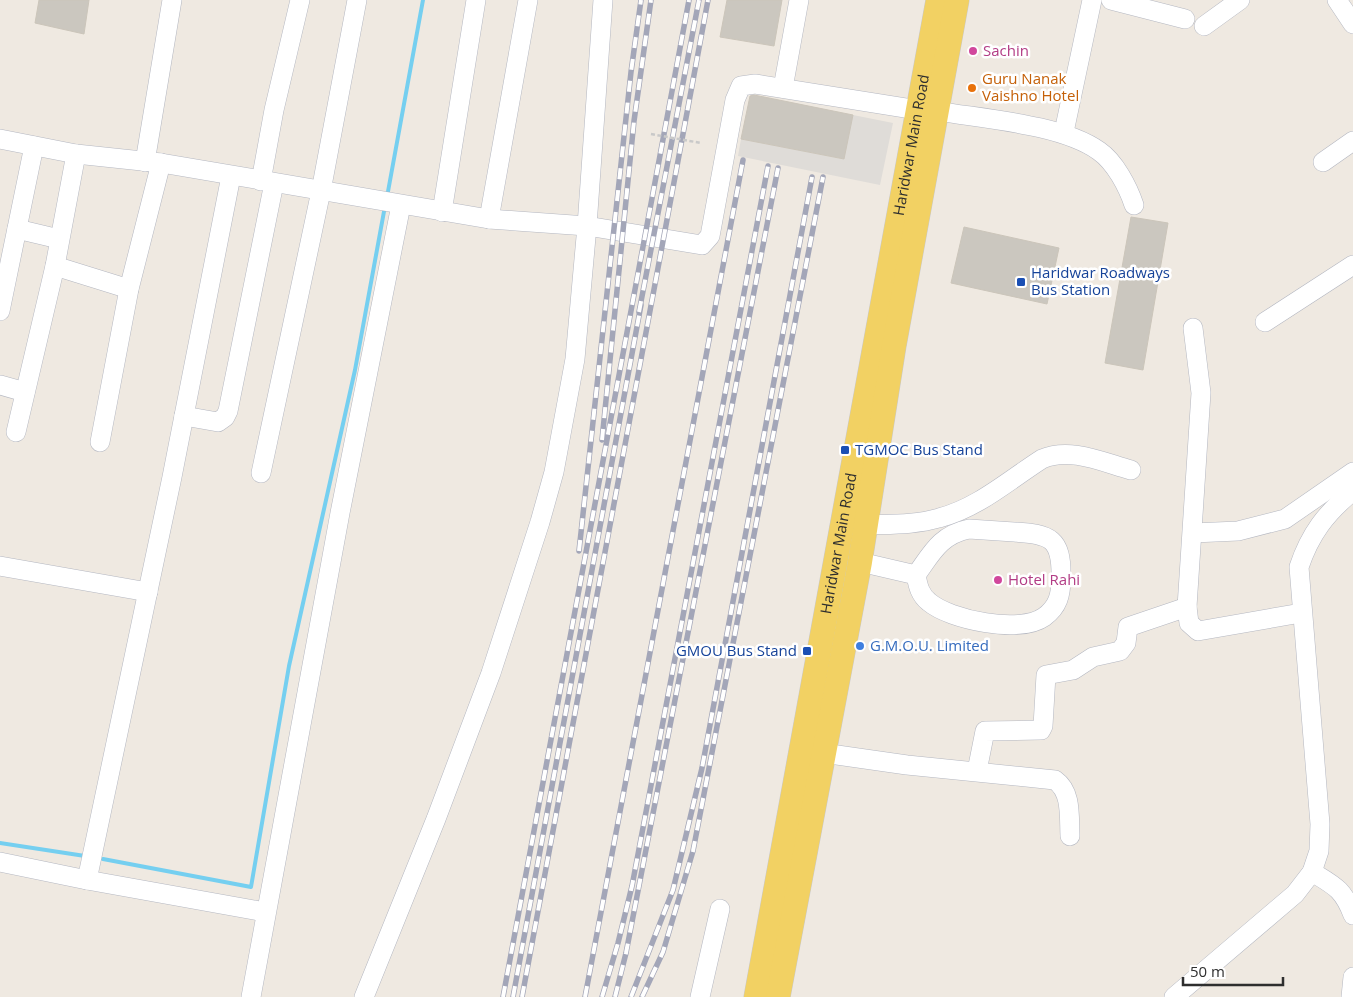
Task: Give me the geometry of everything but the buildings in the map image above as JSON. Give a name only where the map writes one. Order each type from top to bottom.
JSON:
[{"type":"main road","name":"Haridwar Main Road","points":[[778,997],[800,817],[927,110],[938,0]]},
{"type":"main road","name":"Haridwar Main Road","points":[[927,110],[956,0]]},
{"type":"main road","name":"Haridwar Main Road","points":[[756,997],[800,817],[822,752],[860,562],[894,346],[915,177]]},
{"type":"street","points":[[100,442],[153,163],[172,0]]},
{"type":"street","points":[[184,416],[218,422],[225,417],[228,411],[267,182],[274,110],[300,0]]},
{"type":"street","points":[[261,473],[321,191],[357,0]]},
{"type":"street","points":[[442,212],[476,0]]},
{"type":"street","points":[[489,219],[528,0]]},
{"type":"street","points":[[364,997],[436,819],[491,673],[540,522],[554,472],[575,359],[587,226],[603,0]]},
{"type":"street","points":[[783,88],[799,0]]},
{"type":"street","points":[[1064,132],[1092,0]]},
{"type":"street","points":[[1111,0],[1185,19]]},
{"type":"street","points":[[1204,26],[1240,0]]},
{"type":"street","points":[[1337,0],[1353,24]]},
{"type":"street","points":[[0,139],[76,154],[153,163],[442,212],[489,219],[587,226],[702,245],[710,236],[734,100],[741,86],[755,84],[1064,132],[1101,152],[1130,192],[1134,205]]},
{"type":"street","points":[[1323,162],[1353,141]]},
{"type":"street","points":[[0,311],[34,146]]},
{"type":"street","points":[[16,432],[55,266],[76,154]]},
{"type":"street","points":[[87,880],[184,416],[231,176]]},
{"type":"street","points":[[251,997],[391,203]]},
{"type":"street","points":[[17,229],[59,239]]},
{"type":"street","points":[[1265,322],[1353,265]]},
{"type":"street","points":[[55,266],[129,289]]},
{"type":"street","points":[[1193,328],[1201,393],[1187,607],[1189,623],[1198,631],[1301,613]]},
{"type":"street","points":[[0,385],[25,392]]},
{"type":"street","points":[[866,525],[912,523],[939,518],[963,510],[1042,459],[1055,453],[1069,454],[1131,470]]},
{"type":"street","points":[[1285,519],[1353,472]]},
{"type":"street","points":[[1174,997],[1295,894],[1312,872],[1319,852],[1320,824],[1301,613],[1299,567],[1307,544],[1320,522],[1353,491]]},
{"type":"street","points":[[1193,533],[1238,531],[1285,519],[1320,522]]},
{"type":"street","points":[[969,529],[1041,533],[1052,540],[1058,549],[1062,567],[1061,597],[1043,618],[1030,624],[1016,626],[953,616],[939,610],[927,601],[920,591],[916,575],[936,547],[946,537],[957,531],[969,529]]},
{"type":"street","points":[[860,562],[916,575]]},
{"type":"street","points":[[0,566],[148,592]]},
{"type":"street","points":[[977,771],[985,731],[1041,730],[1043,726],[1046,675],[1073,670],[1092,656],[1120,650],[1126,643],[1128,626],[1187,607]]},
{"type":"street","points":[[822,752],[907,765],[1054,780],[1063,786],[1066,794],[1070,836]]},
{"type":"street","points":[[0,862],[87,880],[265,912]]},
{"type":"street","points":[[1312,872],[1349,895],[1353,915]]},
{"type":"street","points":[[700,997],[720,909]]},
{"type":"street","points":[[1351,997],[1353,978]]},
{"type":"path","points":[[651,134],[702,143]]},
{"type":"shaded area","points":[[853,115],[893,123],[880,185],[738,156],[741,139],[843,159]]},
{"type":"waterway","points":[[387,197],[423,0]]},
{"type":"waterway","points":[[103,859],[251,887],[289,666],[355,370],[385,206]]},
{"type":"waterway","points":[[0,843],[85,856]]},
{"type":"railway","points":[[579,551],[631,72],[641,0]]},
{"type":"railway","points":[[602,440],[634,121],[651,0]]},
{"type":"railway","points":[[503,997],[689,0]]},
{"type":"railway","points":[[639,312],[699,0]]},
{"type":"railway","points":[[522,997],[708,0]]},
{"type":"railway","points":[[585,997],[743,160]]},
{"type":"railway","points":[[602,997],[632,886],[768,166]]},
{"type":"railway","points":[[615,997],[626,953],[778,168]]},
{"type":"railway","points":[[631,997],[673,890],[702,768],[812,177]]},
{"type":"railway","points":[[642,997],[663,952],[693,851],[823,177]]},
{"type":"railway","points":[[513,997],[641,305]]},
{"type":"place","name":"Sachin","points":[[973,51]]},
{"type":"place","name":"Guru Nanak Vaishno Hotel","points":[[972,88]]},
{"type":"place","name":"Haridwar Roadways Bus Station","points":[[1021,282]]},
{"type":"place","name":"TGMOC Bus Stand","points":[[845,450]]},
{"type":"place","name":"Hotel Rahi","points":[[998,580]]},
{"type":"place","name":"G.M.O.U. Limited","points":[[860,646]]},
{"type":"place","name":"GMOU Bus Stand","points":[[807,651]]}]
